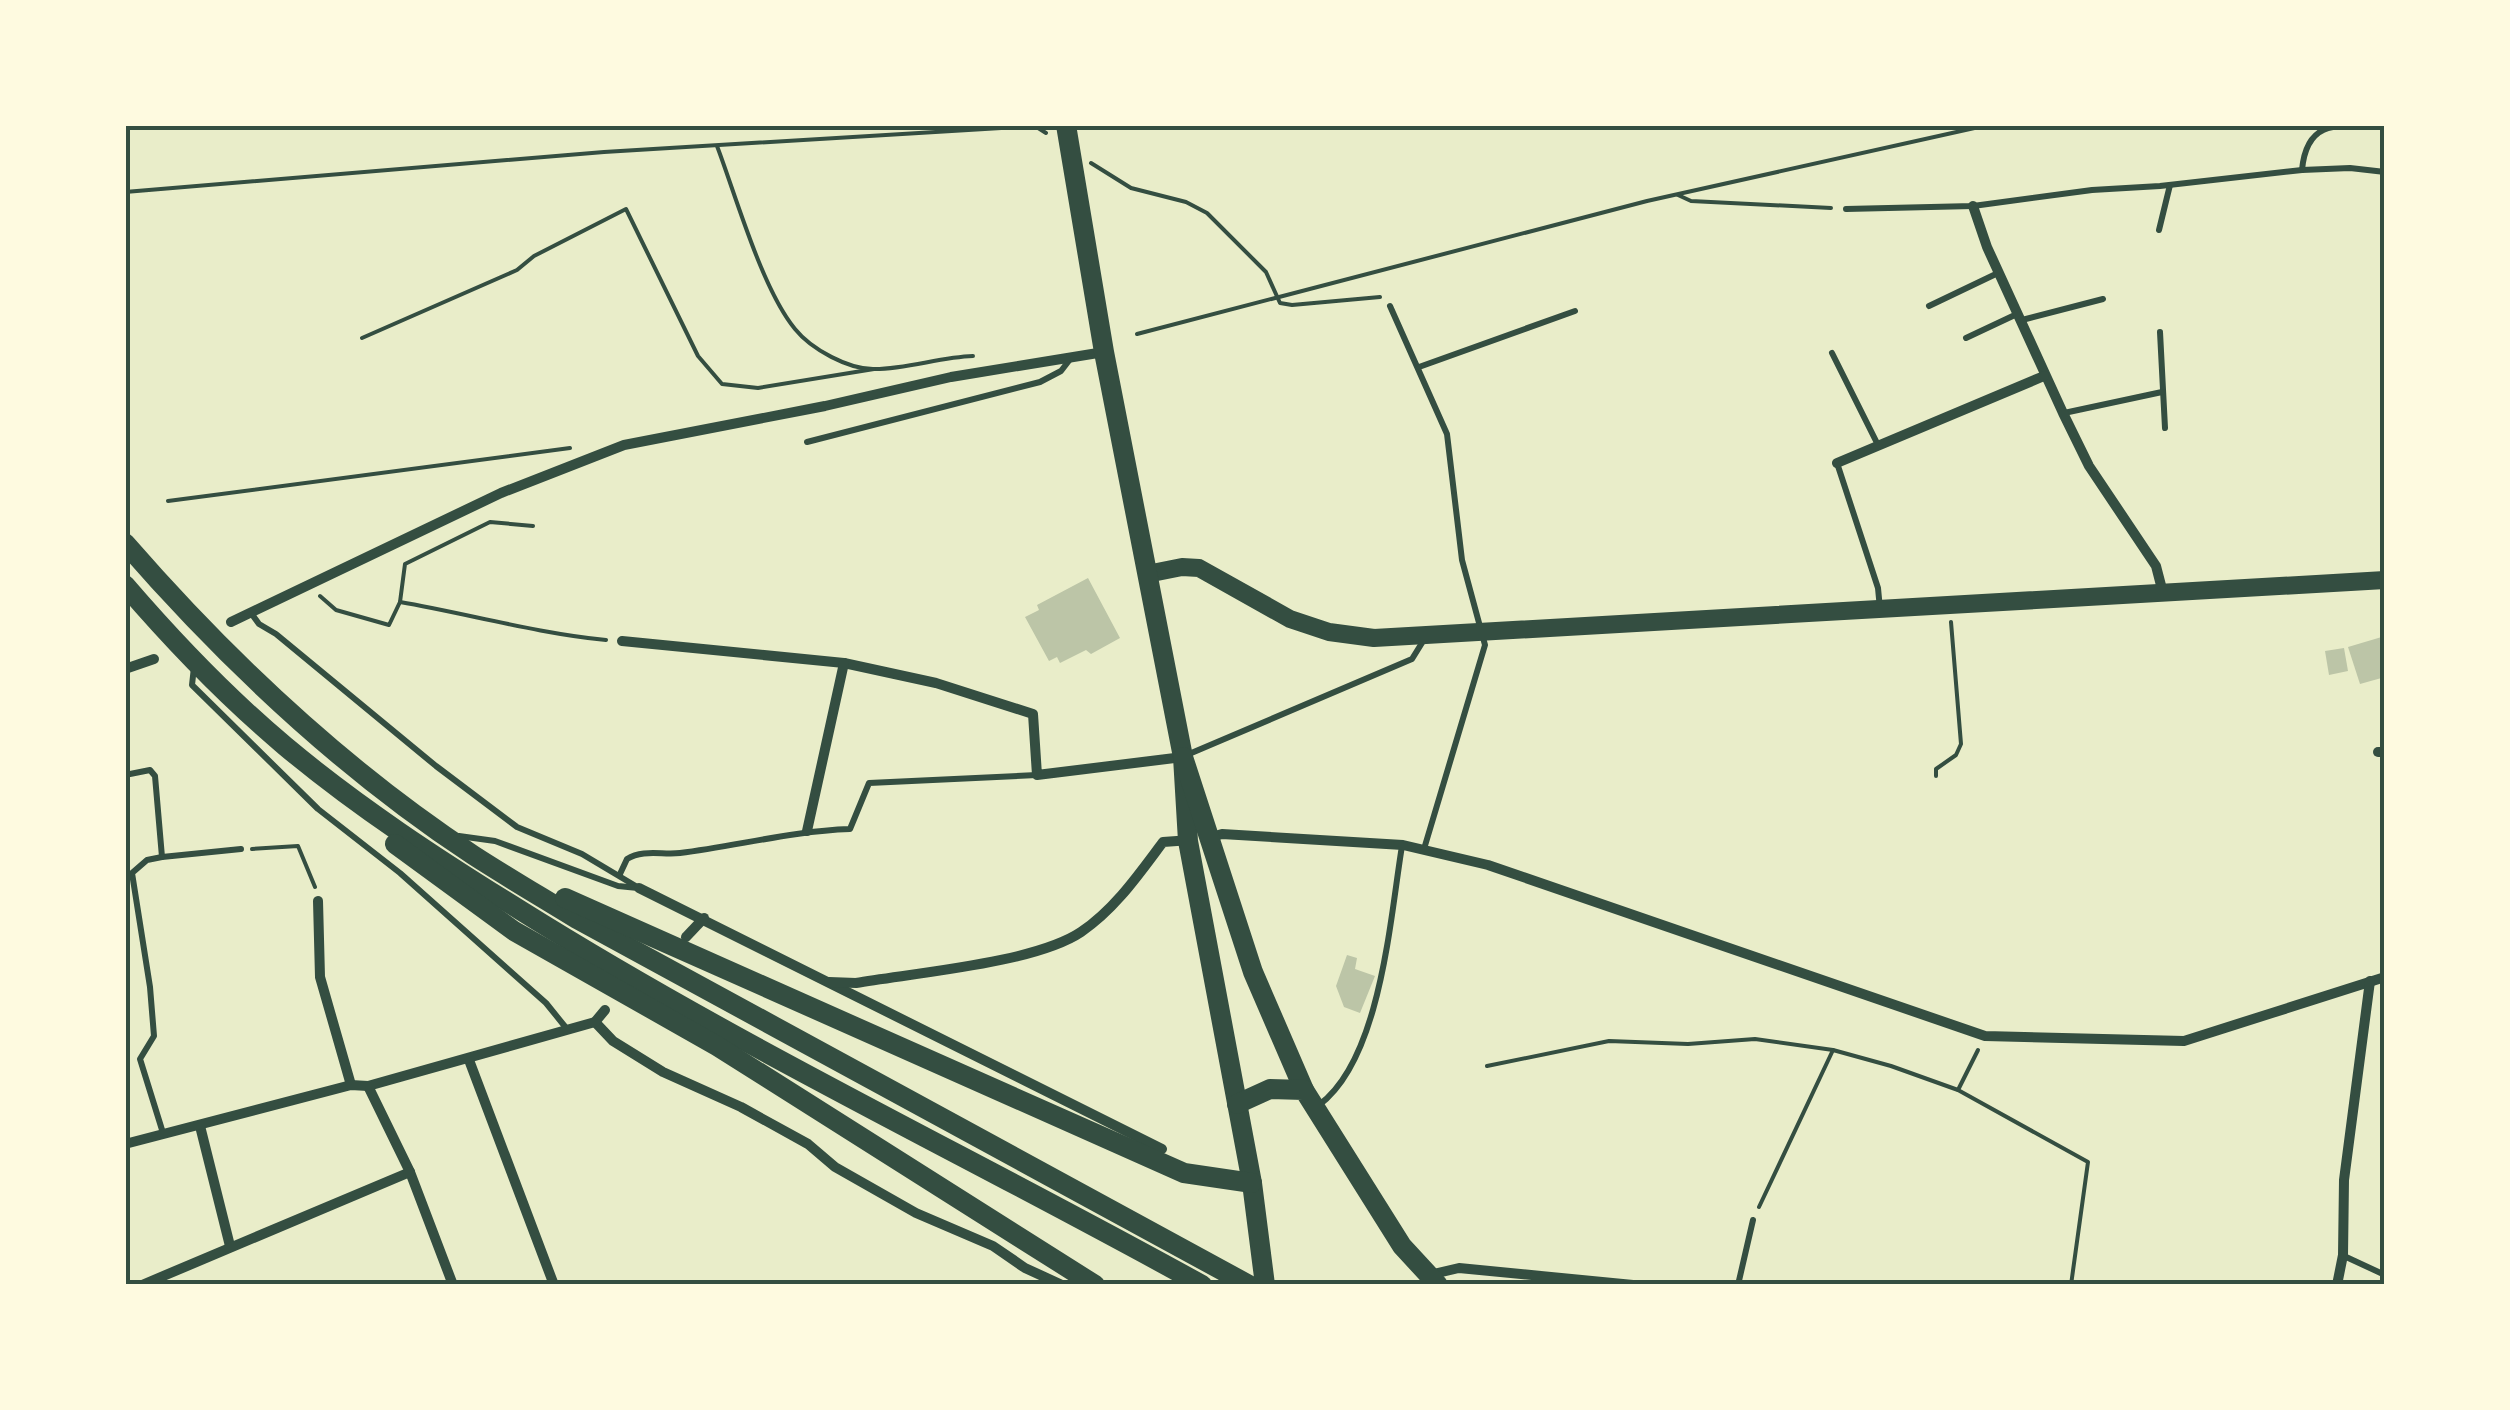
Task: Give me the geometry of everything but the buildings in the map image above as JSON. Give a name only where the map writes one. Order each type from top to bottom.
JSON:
[{"type":"main road","points":[[1059,131],[1183,756],[1188,840],[1252,1183],[1266,1285]]},
{"type":"main road","points":[[125,543],[188,616],[260,686],[334,749],[473,855],[578,919],[1249,1285]]},
{"type":"main road","points":[[1147,574],[1198,568],[1269,610],[1329,632],[1374,638],[2385,580]]},
{"type":"main road","points":[[125,585],[195,660],[373,828],[514,931],[717,1046],[1095,1285]]},
{"type":"main road","points":[[284,745],[451,867],[605,964],[1202,1285]]},
{"type":"main road","points":[[1183,756],[1253,972],[1309,1100],[1402,1246],[1433,1280]]},
{"type":"main road","points":[[473,855],[1184,1173],[1252,1183]]},
{"type":"main road","points":[[1237,1104],[1270,1089],[1309,1100]]},
{"type":"street","points":[[1973,206],[1998,273],[2062,414],[2088,466],[2156,566],[2163,594]]},
{"type":"street","points":[[231,622],[502,493],[624,445],[1016,365],[1104,352]]},
{"type":"street","points":[[1837,463],[2044,376]]},
{"type":"street","points":[[622,641],[844,663],[936,683],[1033,714],[1036,775],[1183,756]]},
{"type":"street","points":[[125,670],[154,658]]},
{"type":"street","points":[[807,831],[844,663]]},
{"type":"street","points":[[829,982],[856,983],[1035,952],[1080,934],[1122,897],[1164,842],[1222,834],[1402,845],[1488,865],[1984,1036],[2184,1041],[2385,977]]},
{"type":"street","points":[[640,888],[1162,1148]]},
{"type":"street","points":[[318,901],[320,977],[351,1085]]},
{"type":"street","points":[[686,937],[704,918]]},
{"type":"street","points":[[2337,1285],[2344,1180],[2370,981]]},
{"type":"street","points":[[125,1144],[351,1085],[368,1086],[468,1060],[595,1022],[604,1010]]},
{"type":"street","points":[[595,1022],[613,1041],[663,1072],[741,1106],[808,1144],[835,1167],[916,1213],[993,1246],[1025,1268],[1062,1285]]},
{"type":"street","points":[[468,1060],[554,1285]]},
{"type":"street","points":[[368,1086],[410,1172],[453,1285]]},
{"type":"street","points":[[200,1126],[230,1246]]},
{"type":"street","points":[[142,1285],[410,1172]]},
{"type":"street","points":[[1433,1280],[1459,1268],[1633,1285]]},
{"type":"lane","points":[[2302,170],[2304,149],[2325,128],[2385,127]]},
{"type":"lane","points":[[1846,209],[1973,206],[2302,170],[2350,168],[2385,172]]},
{"type":"lane","points":[[2159,230],[2170,185]]},
{"type":"lane","points":[[1929,306],[1998,273]]},
{"type":"lane","points":[[1966,338],[2018,318],[2103,299]]},
{"type":"lane","points":[[1390,306],[1447,434],[1462,560],[1484,645],[1424,850]]},
{"type":"lane","points":[[1419,367],[1575,312]]},
{"type":"lane","points":[[2160,332],[2164,428]]},
{"type":"lane","points":[[1832,354],[1878,445]]},
{"type":"lane","points":[[806,442],[1040,382],[1061,371],[1072,357]]},
{"type":"lane","points":[[2062,414],[2162,392]]},
{"type":"lane","points":[[1837,463],[1878,588],[1880,610]]},
{"type":"lane","points":[[251,613],[259,624],[436,766],[517,826],[620,874],[640,888]]},
{"type":"lane","points":[[1183,756],[1412,658],[1426,637]]},
{"type":"lane","points":[[195,660],[192,685],[250,744],[318,809],[400,873],[546,1003],[568,1030]]},
{"type":"lane","points":[[125,775],[150,770],[155,776],[162,857]]},
{"type":"lane","points":[[620,874],[627,859],[641,853],[683,852],[807,831],[850,829],[869,783],[1036,775]]},
{"type":"lane","points":[[443,834],[494,840],[618,886],[640,888]]},
{"type":"lane","points":[[1309,1100],[1330,1094],[1362,1044],[1377,998],[1402,845]]},
{"type":"lane","points":[[164,1134],[140,1059],[154,1036],[132,873],[148,860],[162,857],[242,850]]},
{"type":"lane","points":[[1738,1285],[1753,1220]]},
{"type":"lane","points":[[2342,1255],[2385,1275]]},
{"type":"path","points":[[1137,334],[1677,194],[1988,125]]},
{"type":"path","points":[[125,192],[604,152],[1035,126],[1059,131]]},
{"type":"path","points":[[716,146],[768,280],[795,329],[818,348],[858,367],[874,370]]},
{"type":"path","points":[[1082,157],[1130,188],[1186,202],[1206,213],[1266,272],[1280,302],[1292,305],[1384,298],[1390,306]]},
{"type":"path","points":[[1677,194],[1690,202],[1846,209]]},
{"type":"path","points":[[362,338],[517,270],[534,256],[626,209],[698,356],[722,384],[758,388],[970,356],[1016,365]]},
{"type":"path","points":[[168,501],[578,447]]},
{"type":"path","points":[[309,586],[336,610],[389,625],[400,602],[405,564],[490,522],[533,526]]},
{"type":"path","points":[[400,602],[472,614],[548,634],[622,641]]},
{"type":"path","points":[[1936,776],[1936,769],[1956,754],[1961,744],[1949,606]]},
{"type":"path","points":[[242,850],[298,846],[318,901]]},
{"type":"path","points":[[1958,1090],[1984,1036]]},
{"type":"path","points":[[1487,1066],[1609,1040],[1688,1044],[1756,1038],[1833,1050],[1958,1090],[2088,1162],[2071,1285]]},
{"type":"path","points":[[1753,1220],[1833,1050]]}]
